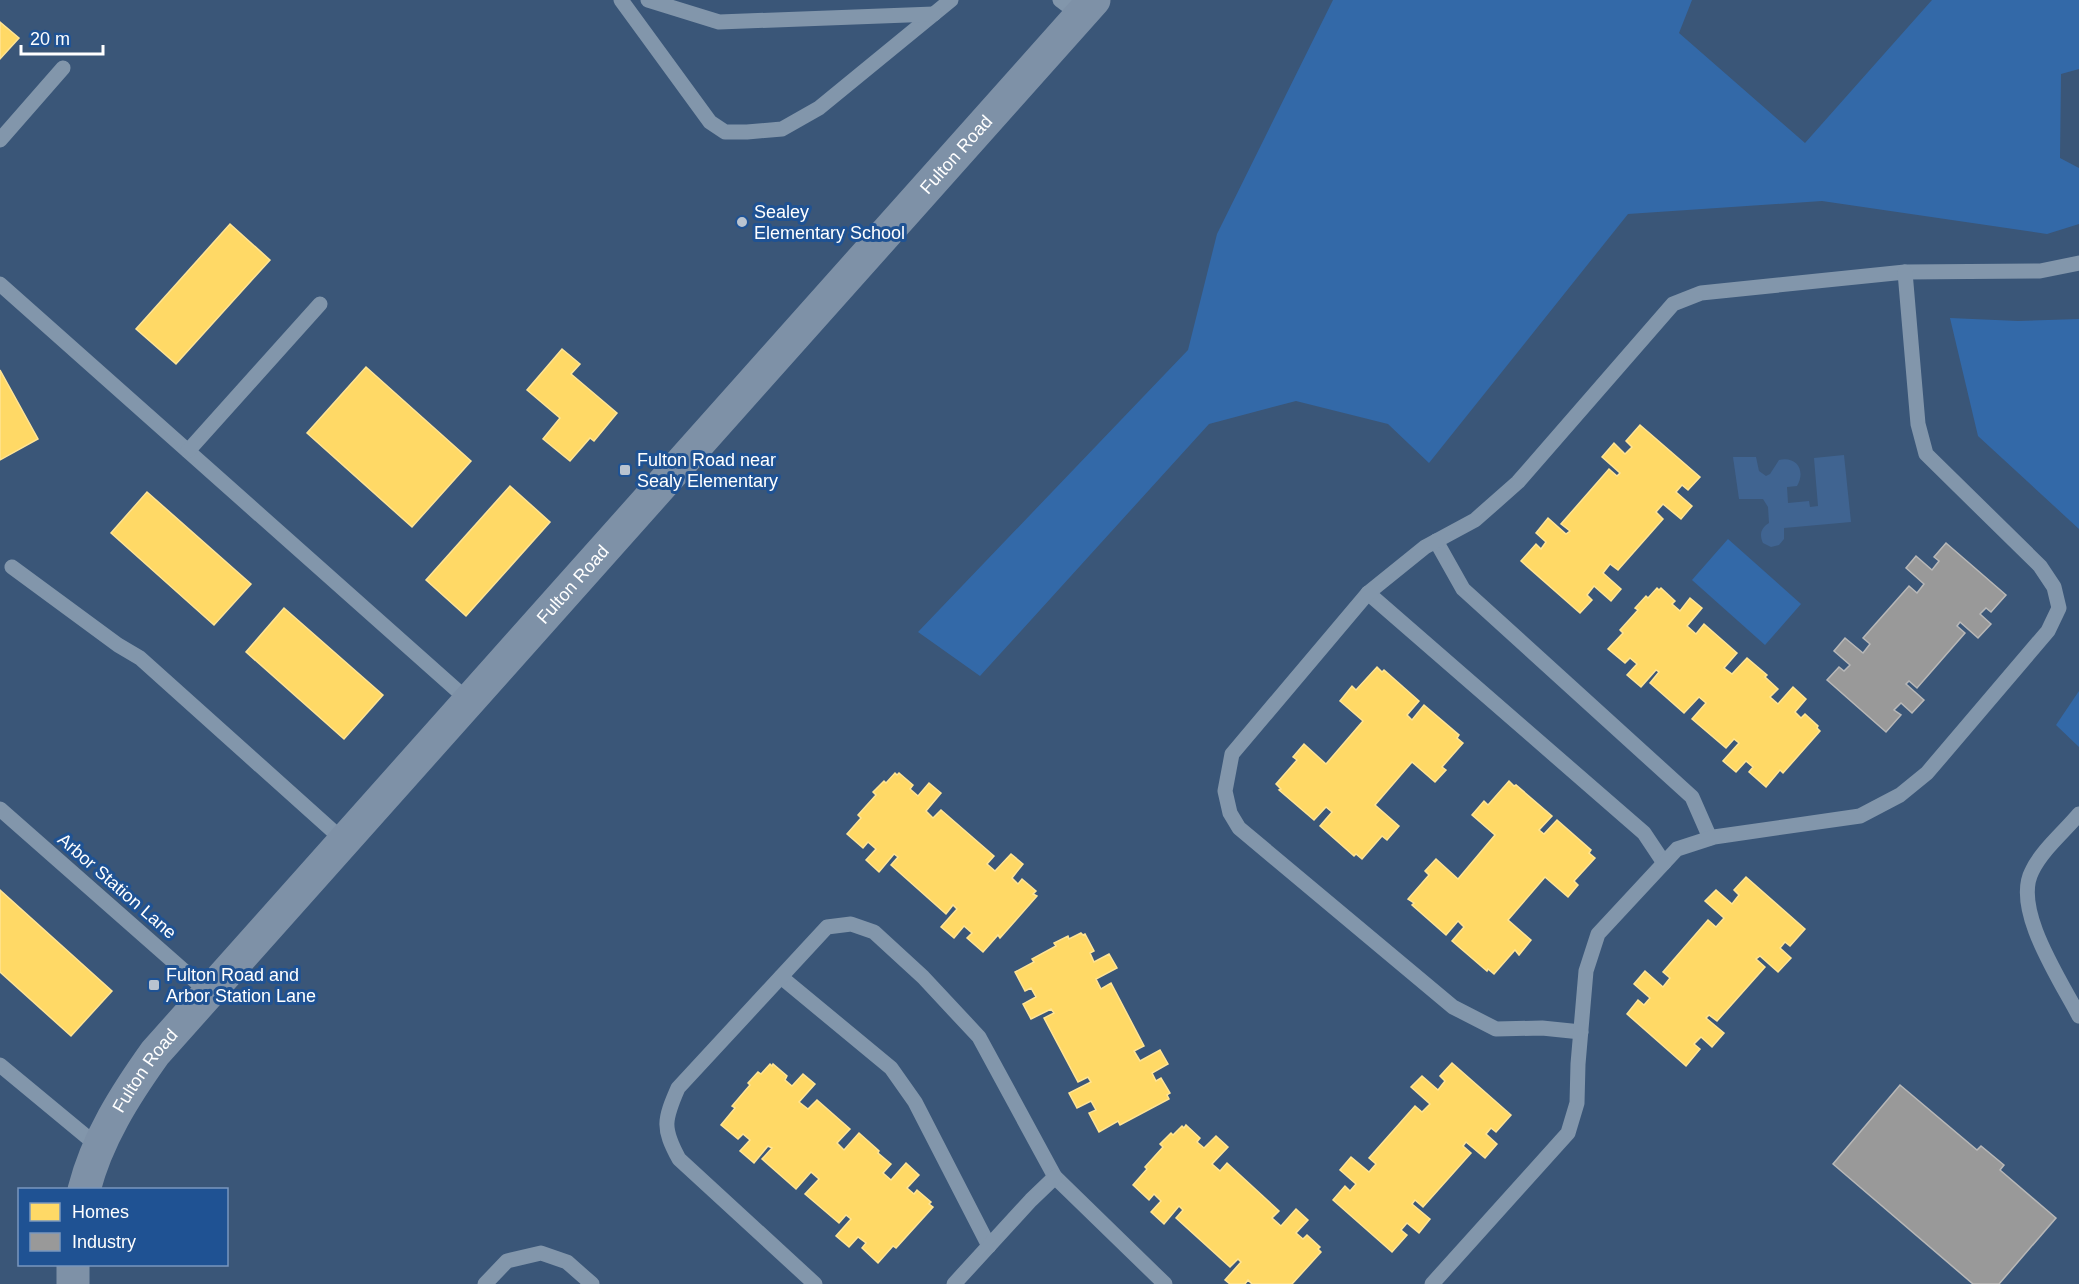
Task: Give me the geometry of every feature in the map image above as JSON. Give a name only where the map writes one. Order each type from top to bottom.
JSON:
[{"type":"street","name":"Fulton Road","points":[[85,1188],[109,1124],[128,1091],[155,1053],[469,701],[1078,5]]},
{"type":"street","points":[[73,1284],[74,1266]]},
{"type":"lane","points":[[621,0],[710,122],[725,132],[782,129],[819,108],[951,0]]},
{"type":"lane","points":[[648,0],[719,22],[934,14]]},
{"type":"lane","points":[[0,141],[63,68]]},
{"type":"lane","points":[[1581,1032],[1542,1028],[1497,1029],[1453,1007],[1239,828],[1230,813],[1225,791],[1232,754],[1368,593],[1425,547],[1475,520],[1518,482],[1673,304],[1701,293],[1905,272],[2040,271],[2079,263]]},
{"type":"lane","points":[[1432,1284],[1568,1133],[1577,1103],[1586,971],[1598,934],[1677,849],[1710,838],[1860,816],[1900,795],[1927,773],[2048,631],[2059,608],[2054,587],[2040,566],[1926,454],[1918,424],[1905,272]]},
{"type":"lane","points":[[0,284],[469,701]]},
{"type":"lane","points":[[188,451],[320,304]]},
{"type":"lane","points":[[1436,541],[1463,589],[1692,797],[1710,838]]},
{"type":"lane","points":[[12,567],[118,645],[140,658],[344,841]]},
{"type":"lane","points":[[1368,593],[1644,833],[1664,863]]},
{"type":"lane","name":"Arbor Station Lane","points":[[0,809],[208,992]]},
{"type":"lane","points":[[2079,814],[2031,872],[2027,904],[2033,928],[2079,1016]]},
{"type":"lane","points":[[815,1284],[679,1159],[668,1139],[666,1115],[678,1088],[827,927],[852,924],[874,932],[923,977],[979,1037],[1055,1177],[1165,1284]]},
{"type":"lane","points":[[781,977],[891,1068],[915,1102],[989,1246]]},
{"type":"lane","points":[[0,1065],[99,1147]]},
{"type":"lane","points":[[954,1284],[1055,1177]]},
{"type":"lane","points":[[485,1284],[507,1261],[541,1253],[567,1262],[592,1284]]},
{"type":"shaded area","points":[[1333,0],[1692,0],[1679,33],[1805,143],[1932,0],[2079,0],[2079,69],[2061,74],[2060,158],[2079,168],[2079,224],[2047,234],[1822,201],[1628,214],[1429,463],[1388,424],[1296,401],[1209,424],[980,676],[918,632],[1188,350],[1217,234]]},
{"type":"shaded area","points":[[1950,318],[2018,321],[2079,319],[2079,529],[1978,436]]},
{"type":"shaded area","points":[[1844,455],[1851,522],[1784,528],[1784,539],[1779,545],[1771,547],[1763,543],[1762,532],[1769,523],[1768,507],[1763,499],[1739,499],[1733,457],[1756,457],[1759,471],[1766,476],[1770,474],[1779,460],[1791,460],[1798,466],[1801,475],[1797,486],[1787,487],[1788,503],[1809,501],[1810,507],[1818,506],[1814,458]]},
{"type":"shaded area","points":[[1728,539],[1801,604],[1765,645],[1692,580]]},
{"type":"shaded area","points":[[2079,691],[2079,747],[2056,725]]},
{"type":"building: Homes","points":[[0,22],[19,38],[0,59]]},
{"type":"building: Homes","points":[[230,224],[270,260],[176,364],[136,329]]},
{"type":"building: Homes","points":[[562,349],[580,364],[571,374],[617,413],[594,441],[590,438],[570,461],[543,439],[560,418],[527,390]]},
{"type":"building: Homes","points":[[366,367],[471,461],[412,527],[307,433]]},
{"type":"building: Homes","points":[[0,370],[38,439],[0,460]]},
{"type":"building: Homes","points":[[1640,425],[1700,477],[1688,490],[1682,485],[1676,492],[1692,506],[1681,519],[1663,504],[1656,512],[1663,519],[1618,570],[1610,564],[1603,573],[1621,589],[1611,601],[1594,586],[1587,595],[1592,600],[1580,613],[1521,561],[1536,544],[1541,549],[1546,542],[1536,533],[1548,518],[1566,534],[1570,531],[1561,524],[1609,469],[1617,476],[1620,473],[1602,457],[1614,443],[1625,454],[1632,447],[1626,441]]},
{"type":"building: Homes","points":[[510,486],[550,522],[466,616],[426,580]]},
{"type":"building: Homes","points":[[147,492],[251,584],[214,625],[111,533]]},
{"type":"building: Homes","points":[[1657,588],[1659,590],[1661,588],[1675,601],[1672,604],[1680,611],[1690,598],[1702,608],[1687,626],[1696,634],[1704,624],[1737,653],[1724,668],[1732,674],[1747,658],[1767,675],[1765,677],[1778,689],[1770,697],[1778,704],[1793,687],[1806,699],[1795,712],[1801,718],[1805,714],[1818,726],[1820,731],[1783,773],[1780,770],[1766,787],[1749,772],[1753,767],[1746,761],[1736,772],[1723,761],[1739,743],[1734,739],[1726,748],[1692,719],[1706,703],[1699,697],[1684,713],[1650,683],[1659,672],[1656,670],[1641,687],[1627,675],[1637,664],[1630,658],[1625,663],[1608,649],[1623,633],[1620,630],[1638,610],[1635,608]]},
{"type":"building: Homes","points":[[284,608],[383,695],[344,739],[246,652]]},
{"type":"building: Homes","points":[[1377,667],[1382,672],[1384,670],[1419,701],[1407,715],[1412,720],[1424,705],[1459,735],[1457,738],[1463,743],[1442,767],[1446,770],[1435,782],[1412,762],[1375,805],[1399,826],[1387,840],[1382,836],[1362,859],[1356,854],[1354,856],[1320,826],[1332,812],[1326,807],[1314,820],[1279,790],[1281,789],[1276,784],[1297,760],[1293,757],[1304,744],[1326,764],[1363,721],[1340,701],[1352,686],[1356,690]]},
{"type":"building: Homes","points":[[895,773],[897,775],[899,773],[913,785],[910,789],[918,796],[929,783],[941,793],[926,811],[933,818],[941,810],[994,856],[987,864],[995,871],[1011,854],[1023,864],[1012,878],[1018,884],[1022,879],[1036,891],[1033,894],[1037,896],[1000,938],[998,935],[983,952],[967,938],[972,933],[964,926],[954,938],[941,927],[957,909],[953,905],[946,914],[891,865],[898,857],[894,854],[879,872],[866,860],[876,849],[868,842],[863,848],[847,834],[861,818],[858,815],[876,795],[873,792]]},
{"type":"building: Homes","points":[[1509,781],[1552,816],[1539,830],[1544,834],[1557,820],[1591,850],[1589,853],[1595,858],[1574,881],[1578,885],[1568,897],[1545,877],[1508,920],[1531,940],[1519,955],[1515,950],[1494,974],[1488,969],[1487,971],[1452,941],[1464,927],[1458,921],[1446,935],[1408,899],[1429,875],[1425,871],[1436,859],[1458,879],[1495,835],[1472,815],[1484,801],[1488,805]]},
{"type":"building: Homes","points":[[1746,877],[1805,929],[1790,946],[1785,942],[1780,948],[1791,958],[1778,972],[1760,956],[1756,959],[1765,967],[1717,1021],[1709,1015],[1706,1018],[1724,1033],[1712,1047],[1701,1037],[1694,1044],[1700,1049],[1686,1066],[1627,1014],[1638,1000],[1644,1005],[1650,998],[1634,984],[1645,971],[1663,987],[1670,978],[1663,972],[1708,920],[1716,927],[1724,918],[1705,901],[1716,890],[1732,904],[1739,895],[1734,890]]},
{"type":"building: Homes","points":[[0,890],[112,991],[71,1036],[0,972]]},
{"type":"building: Homes","points":[[1081,933],[1085,934],[1094,951],[1090,953],[1094,962],[1109,954],[1117,968],[1096,979],[1101,989],[1111,983],[1144,1046],[1134,1051],[1140,1061],[1160,1050],[1168,1064],[1152,1073],[1156,1081],[1161,1078],[1170,1093],[1167,1095],[1169,1099],[1120,1125],[1118,1121],[1099,1132],[1089,1113],[1096,1110],[1091,1101],[1077,1108],[1069,1093],[1091,1082],[1088,1077],[1078,1082],[1044,1018],[1054,1013],[1051,1009],[1031,1019],[1023,1004],[1036,997],[1031,988],[1025,991],[1015,972],[1034,962],[1032,959],[1056,946],[1054,943]]},
{"type":"building: Homes","points":[[1452,1063],[1511,1115],[1496,1132],[1491,1128],[1486,1134],[1497,1144],[1485,1158],[1466,1142],[1463,1146],[1471,1153],[1423,1207],[1415,1200],[1412,1204],[1430,1219],[1419,1233],[1407,1223],[1401,1230],[1407,1235],[1392,1252],[1333,1200],[1345,1186],[1350,1191],[1356,1184],[1340,1170],[1351,1157],[1369,1172],[1376,1164],[1369,1158],[1415,1106],[1422,1112],[1430,1104],[1411,1087],[1422,1076],[1438,1090],[1445,1081],[1440,1076]]},
{"type":"building: Homes","points":[[770,1064],[787,1076],[785,1080],[792,1086],[803,1074],[815,1084],[799,1102],[808,1109],[817,1100],[850,1129],[837,1143],[844,1150],[859,1133],[891,1164],[883,1173],[891,1180],[906,1163],[919,1175],[907,1188],[914,1194],[917,1190],[931,1202],[929,1204],[933,1207],[896,1248],[893,1246],[878,1263],[862,1248],[866,1243],[858,1237],[849,1247],[836,1236],[851,1219],[846,1215],[839,1223],[805,1194],[819,1179],[811,1172],[796,1189],[762,1159],[772,1148],[768,1146],[754,1163],[740,1151],[750,1140],[743,1134],[738,1139],[721,1125],[735,1108],[732,1106],[750,1085],[748,1083]]},
{"type":"building: Homes","points":[[1186,1125],[1200,1138],[1197,1142],[1204,1148],[1216,1136],[1228,1147],[1212,1164],[1220,1171],[1227,1163],[1279,1211],[1272,1218],[1281,1226],[1296,1209],[1308,1220],[1296,1233],[1303,1239],[1307,1235],[1320,1247],[1318,1249],[1321,1252],[1292,1284],[1252,1284],[1248,1280],[1245,1284],[1230,1284],[1225,1280],[1241,1262],[1238,1259],[1230,1267],[1176,1218],[1183,1210],[1179,1206],[1164,1224],[1151,1212],[1161,1201],[1154,1194],[1149,1200],[1133,1185],[1163,1147],[1160,1144],[1171,1133],[1173,1135]]},
{"type":"building: Industry","points":[[1946,543],[2006,595],[1991,612],[1986,608],[1980,614],[1991,624],[1978,638],[1960,622],[1957,626],[1965,633],[1917,688],[1909,681],[1906,684],[1924,700],[1912,713],[1901,703],[1894,710],[1901,715],[1886,732],[1827,680],[1839,667],[1844,671],[1850,665],[1834,651],[1845,638],[1863,653],[1870,644],[1863,638],[1909,586],[1917,593],[1924,584],[1906,568],[1916,556],[1932,570],[1939,561],[1934,557]]},
{"type":"building: Industry","points":[[1900,1085],[1977,1150],[1981,1146],[2004,1165],[2000,1170],[2056,1218],[1999,1284],[1973,1284],[1833,1164]]},
{"type":"place","name":"Sealey Elementary School","points":[[742,222]]},
{"type":"place","name":"Fulton Road near Sealy Elementary","points":[[625,470]]},
{"type":"place","name":"Fulton Road and Arbor Station Lane","points":[[154,985]]}]
